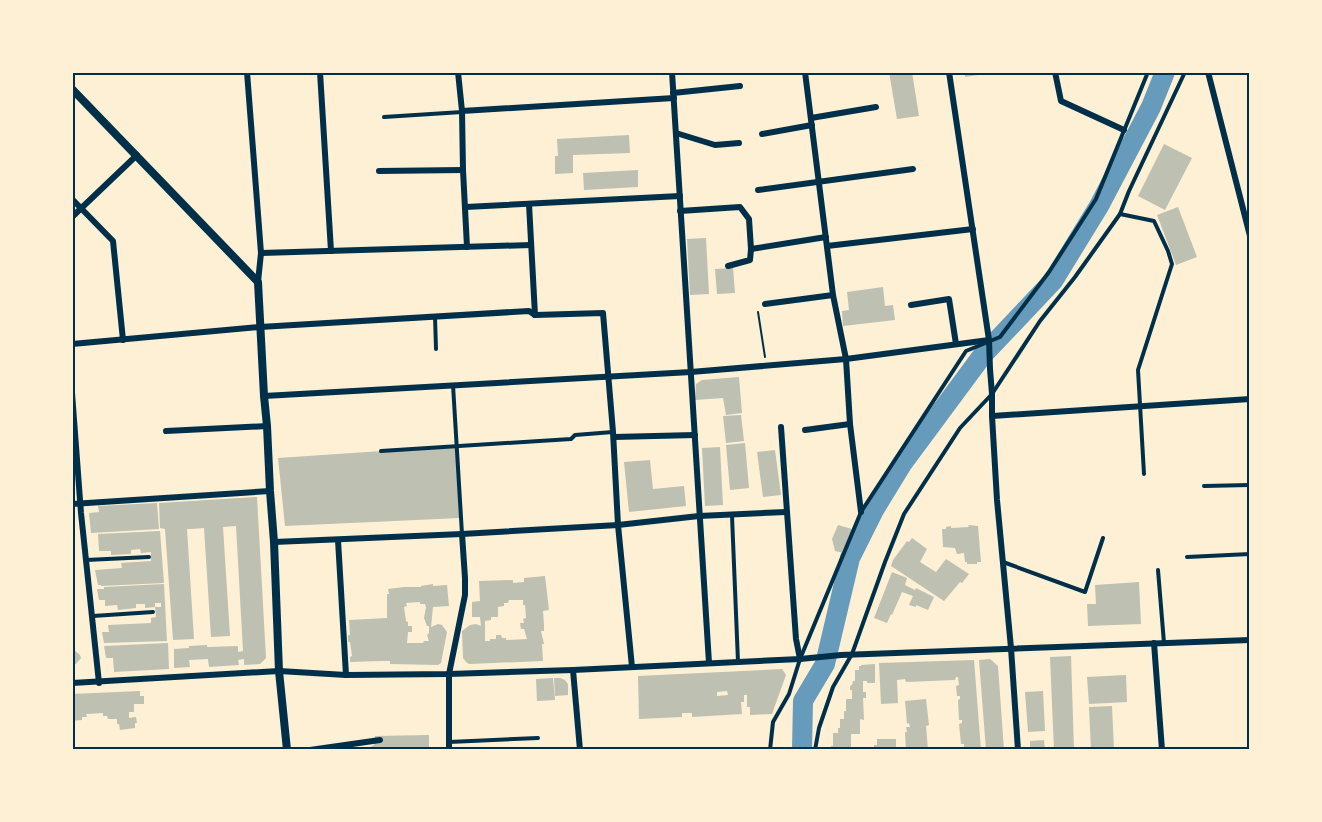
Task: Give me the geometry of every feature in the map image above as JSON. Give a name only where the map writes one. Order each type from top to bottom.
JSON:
[{"type":"street","points":[[247,72],[261,253],[258,282],[274,542],[279,671],[287,750]]},
{"type":"street","points":[[320,72],[331,251]]},
{"type":"street","points":[[458,72],[462,111],[467,247]]},
{"type":"street","points":[[672,72],[709,663]]},
{"type":"street","points":[[805,72],[833,295],[846,359],[850,424],[861,512]]},
{"type":"street","points":[[949,72],[989,340],[993,394],[992,416],[1018,750]]},
{"type":"street","points":[[1055,72],[1060,101],[1124,130]]},
{"type":"street","points":[[1208,72],[1250,236]]},
{"type":"street","points":[[462,111],[673,96],[740,86]]},
{"type":"street","points":[[72,89],[258,282]]},
{"type":"street","points":[[762,134],[876,106]]},
{"type":"street","points":[[676,133],[715,145],[739,142]]},
{"type":"street","points":[[72,217],[137,155]]},
{"type":"street","points":[[758,190],[913,168]]},
{"type":"street","points":[[379,171],[463,170]]},
{"type":"street","points":[[466,207],[680,196]]},
{"type":"street","points":[[72,199],[113,241],[123,340]]},
{"type":"street","points":[[529,204],[536,315]]},
{"type":"street","points":[[680,211],[740,207],[749,219],[752,249],[750,260],[728,266]]},
{"type":"street","points":[[827,246],[973,230]]},
{"type":"street","points":[[752,249],[826,237]]},
{"type":"street","points":[[261,253],[531,245]]},
{"type":"street","points":[[765,304],[833,295]]},
{"type":"street","points":[[911,305],[949,299],[956,344]]},
{"type":"street","points":[[72,344],[260,327],[529,311],[536,315],[603,313],[614,435],[618,525],[632,667]]},
{"type":"street","points":[[264,396],[691,372],[846,359],[989,340]]},
{"type":"street","points":[[72,393],[99,683]]},
{"type":"street","points":[[992,416],[1250,399]]},
{"type":"street","points":[[805,430],[850,424]]},
{"type":"street","points":[[166,431],[267,426]]},
{"type":"street","points":[[781,427],[796,639],[800,659]]},
{"type":"street","points":[[614,435],[694,435]]},
{"type":"street","points":[[72,504],[270,491]]},
{"type":"street","points":[[274,542],[618,525],[699,516],[786,512]]},
{"type":"street","points":[[449,750],[449,674],[465,595],[462,534]]},
{"type":"street","points":[[338,540],[346,675]]},
{"type":"street","points":[[72,683],[279,671],[346,675],[573,670],[800,659],[852,654],[1250,640]]},
{"type":"street","points":[[1154,643],[1162,750]]},
{"type":"street","points":[[573,670],[580,750]]},
{"type":"street","points":[[310,750],[380,740]]},
{"type":"lane","points":[[770,750],[773,722],[789,694],[800,659],[861,512],[966,351],[1000,337],[1049,272],[1096,200],[1149,72]]},
{"type":"lane","points":[[814,750],[833,687],[852,654],[904,514],[960,428],[993,394],[1040,321],[1120,214],[1185,72]]},
{"type":"lane","points":[[384,117],[462,111]]},
{"type":"lane","points":[[1120,214],[1154,221],[1172,264],[1138,370],[1144,474]]},
{"type":"lane","points":[[435,317],[436,349]]},
{"type":"lane","points":[[453,386],[462,534]]},
{"type":"lane","points":[[381,451],[571,439],[575,435],[614,435]]},
{"type":"lane","points":[[1204,486],[1250,485]]},
{"type":"lane","points":[[732,516],[738,662]]},
{"type":"lane","points":[[1003,562],[1085,592],[1103,538]]},
{"type":"lane","points":[[1187,557],[1250,554]]},
{"type":"lane","points":[[86,560],[149,557]]},
{"type":"lane","points":[[1158,570],[1164,643]]},
{"type":"lane","points":[[92,616],[153,612]]},
{"type":"lane","points":[[448,742],[538,738]]},
{"type":"path","points":[[758,312],[765,357]]},
{"type":"building","points":[[889,72],[912,72],[919,116],[897,119]]},
{"type":"building","points":[[965,72],[978,72],[978,75],[965,77]]},
{"type":"building","points":[[629,135],[630,153],[573,155],[573,173],[555,174],[555,156],[558,156],[557,139]]},
{"type":"building","points":[[1164,144],[1192,158],[1165,210],[1138,196]]},
{"type":"building","points":[[638,170],[638,187],[584,190],[583,173]]},
{"type":"building","points":[[1178,207],[1197,257],[1176,265],[1157,215]]},
{"type":"building","points":[[706,238],[709,294],[690,295],[687,239]]},
{"type":"building","points":[[733,268],[735,293],[717,294],[715,269]]},
{"type":"building","points":[[883,287],[885,306],[893,305],[895,320],[843,326],[842,311],[849,310],[847,292]]},
{"type":"building","points":[[739,377],[742,413],[726,415],[723,398],[695,400],[696,384],[702,380]]},
{"type":"building","points":[[741,415],[744,441],[726,443],[723,416]]},
{"type":"building","points":[[745,443],[749,488],[730,490],[726,445]]},
{"type":"building","points":[[456,446],[460,518],[285,526],[278,458]]},
{"type":"building","points":[[720,447],[723,505],[705,506],[702,448]]},
{"type":"building","points":[[775,450],[781,495],[763,497],[757,452]]},
{"type":"building","points":[[650,460],[653,489],[684,486],[686,506],[629,512],[624,462]]},
{"type":"building","points":[[257,497],[266,658],[260,664],[244,665],[244,659],[238,660],[239,665],[209,667],[208,659],[189,660],[190,667],[174,668],[174,649],[207,645],[207,647],[238,646],[238,652],[243,651],[236,526],[223,527],[230,636],[211,637],[204,528],[187,529],[194,639],[173,640],[165,529],[160,528],[159,503]]},
{"type":"building","points":[[157,503],[159,529],[91,533],[89,513],[99,512],[98,506]]},
{"type":"building","points":[[838,525],[852,529],[844,553],[835,551],[832,539]]},
{"type":"building","points":[[968,525],[978,526],[981,562],[977,564],[967,564],[964,553],[957,554],[955,548],[943,547],[942,529],[951,526],[951,528],[969,527]]},
{"type":"building","points":[[160,531],[164,583],[98,585],[95,570],[122,568],[121,563],[151,561],[151,552],[141,553],[140,549],[131,550],[131,554],[111,555],[111,551],[99,551],[98,534]]},
{"type":"building","points":[[912,538],[927,549],[920,562],[936,572],[946,559],[969,574],[944,601],[891,566],[907,541],[909,542]]},
{"type":"building","points":[[892,572],[907,578],[905,585],[934,597],[928,610],[909,605],[913,596],[902,592],[887,623],[874,618]]},
{"type":"building","points":[[545,576],[549,610],[543,611],[544,631],[541,631],[544,644],[542,644],[543,661],[469,664],[463,658],[462,631],[470,625],[481,626],[480,617],[472,617],[472,602],[480,601],[479,581],[513,580],[513,583],[524,582],[524,578]],"holes":[[[509,600],[523,600],[526,618],[523,619],[524,623],[520,623],[527,639],[506,640],[501,635],[496,635],[496,639],[485,641],[485,621],[491,620],[491,617],[498,617],[498,607],[504,606],[504,603],[508,603]]]},
{"type":"building","points":[[1139,582],[1141,624],[1088,626],[1087,604],[1096,604],[1095,585]]},
{"type":"building","points":[[164,584],[167,641],[104,643],[102,632],[109,632],[108,625],[151,623],[151,618],[156,617],[155,607],[145,608],[145,604],[136,604],[136,608],[118,610],[117,605],[105,606],[105,600],[99,600],[97,589]],"holes":[[[155,603],[161,603],[161,607],[155,607]]]},
{"type":"building","points":[[447,585],[449,606],[433,607],[431,627],[442,625],[447,632],[441,663],[438,665],[390,664],[390,661],[350,662],[352,656],[350,642],[348,642],[349,620],[387,618],[388,589]],"holes":[[[420,602],[420,604],[425,604],[426,607],[424,618],[429,626],[427,635],[429,641],[407,643],[408,632],[412,632],[412,626],[408,626],[404,607],[407,606],[406,603]]]},
{"type":"building","points":[[168,643],[169,669],[114,672],[113,658],[106,658],[104,646]]},
{"type":"building","points":[[72,648],[81,658],[76,664],[72,664]]},
{"type":"building","points":[[1071,656],[1074,750],[1054,750],[1050,657]]},
{"type":"building","points":[[990,659],[998,666],[1004,750],[986,750],[979,660]]},
{"type":"building","points":[[974,660],[981,750],[961,750],[964,744],[961,744],[959,724],[962,720],[959,720],[958,700],[960,696],[957,696],[956,686],[959,685],[958,677],[955,680],[906,682],[905,679],[897,680],[898,703],[881,704],[879,663]]},
{"type":"building","points":[[875,664],[875,683],[863,681],[863,692],[866,692],[866,698],[863,698],[864,720],[860,719],[860,734],[851,734],[851,750],[830,750],[833,746],[833,733],[838,733],[840,719],[844,719],[846,699],[852,699],[850,687],[855,681],[855,670],[859,670],[861,665]]},
{"type":"building","points":[[782,669],[786,675],[772,714],[750,715],[747,695],[744,695],[744,702],[741,702],[742,714],[692,717],[692,713],[682,713],[682,717],[639,719],[638,676]],"holes":[[[727,691],[728,695],[717,696],[717,692]]]},
{"type":"building","points":[[1126,675],[1127,702],[1089,704],[1087,677]]},
{"type":"building","points":[[553,678],[555,700],[537,701],[536,679]]},
{"type":"building","points":[[554,678],[565,680],[568,684],[568,695],[555,696]]},
{"type":"building","points":[[140,691],[140,696],[144,696],[144,704],[134,704],[134,712],[129,712],[129,718],[136,717],[135,728],[120,730],[117,719],[108,719],[107,716],[103,716],[103,713],[86,714],[87,717],[82,717],[82,720],[72,721],[72,694]]},
{"type":"building","points":[[1043,691],[1045,731],[1028,732],[1025,692]]},
{"type":"building","points":[[926,699],[929,725],[926,726],[928,750],[906,750],[905,732],[907,732],[906,727],[910,727],[909,723],[907,724],[905,701]]},
{"type":"building","points":[[1112,706],[1114,750],[1091,750],[1089,707]]},
{"type":"building","points":[[429,735],[429,747],[433,750],[371,750],[370,747],[374,745],[375,736]]},
{"type":"building","points":[[877,739],[896,739],[896,750],[874,750]]},
{"type":"building","points":[[1044,740],[1045,750],[1030,750],[1030,741]]},
{"type":"waterway","points":[[802,750],[803,701],[825,664],[850,558],[874,510],[902,464],[982,356],[1053,281],[1099,206],[1151,107],[1165,72]]}]
